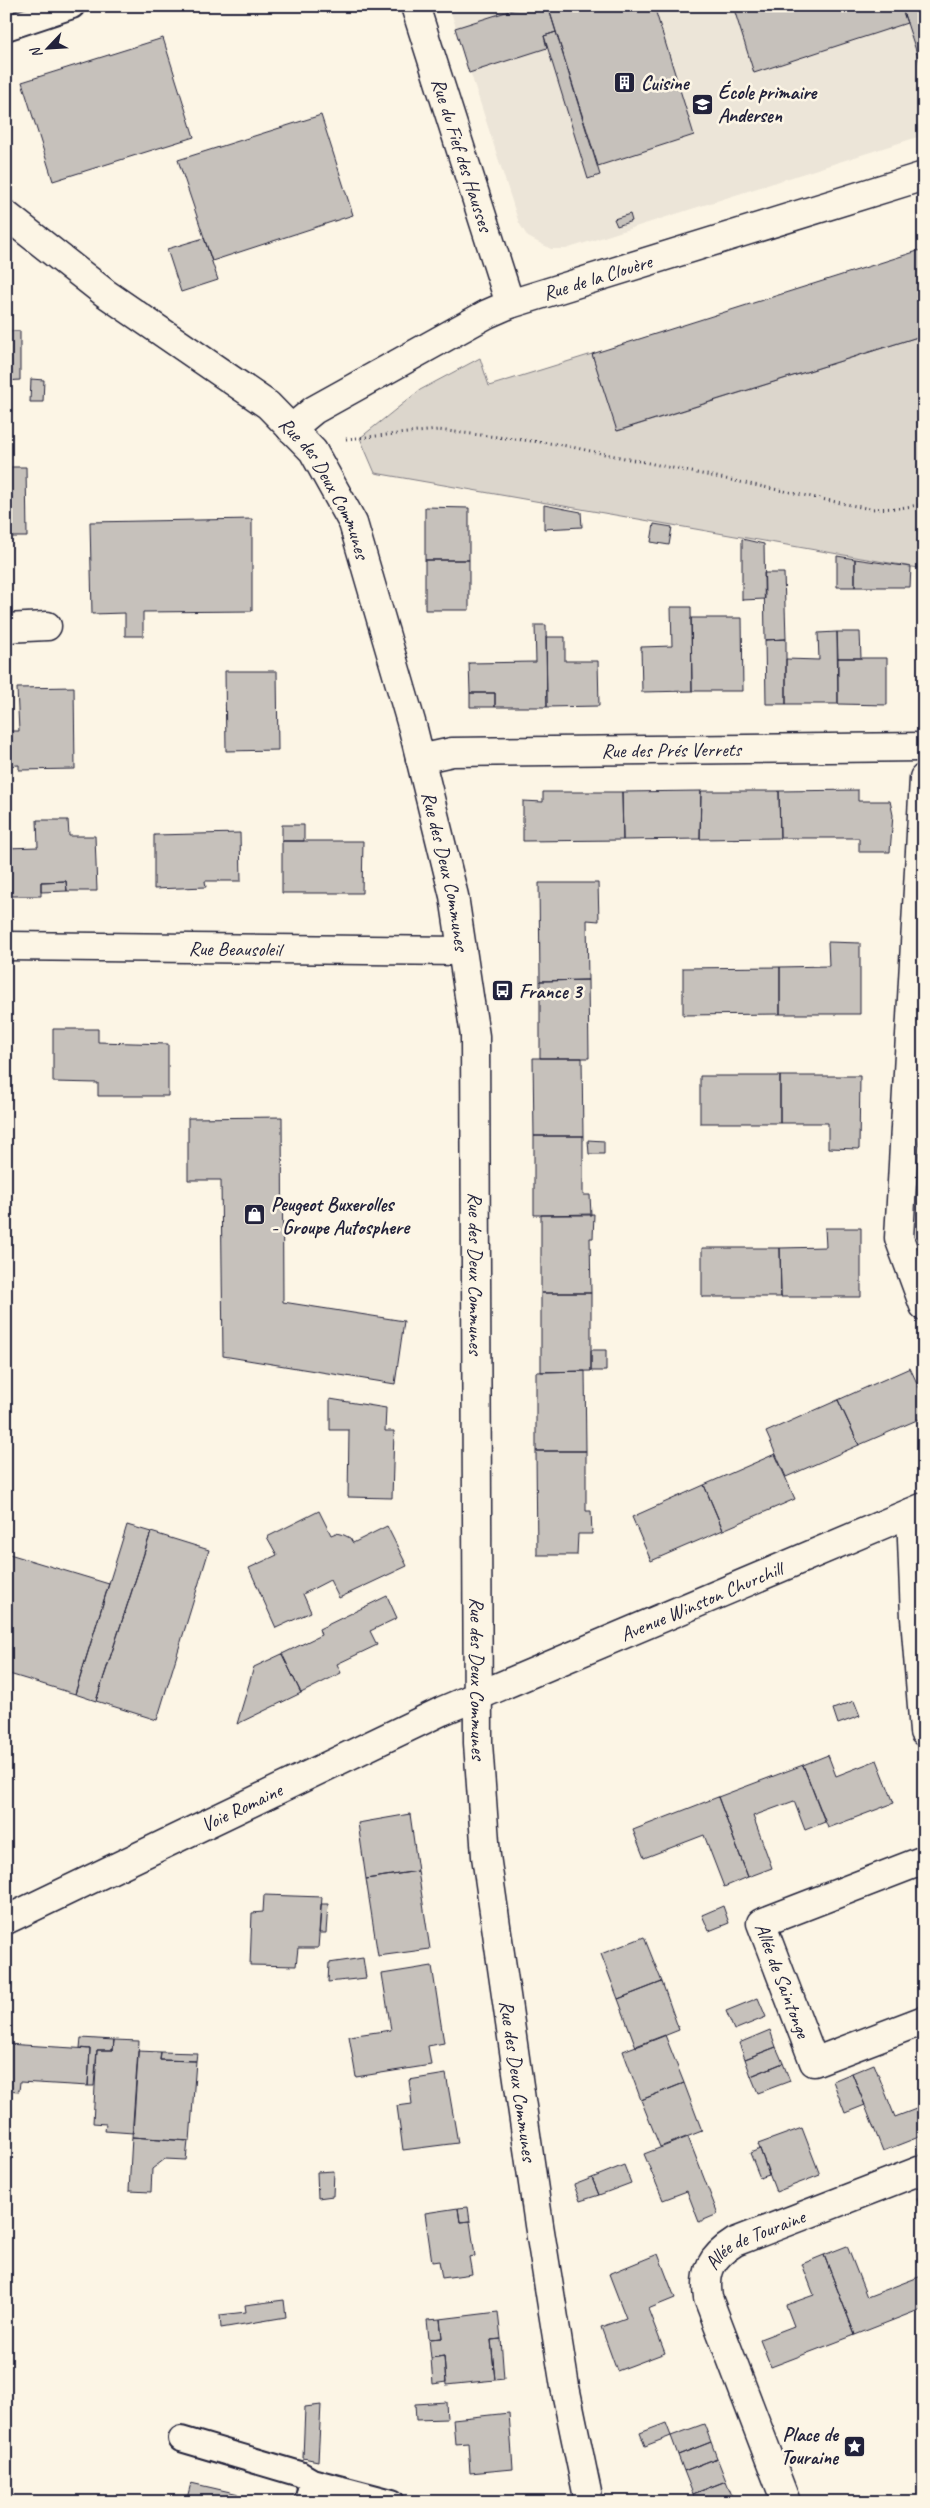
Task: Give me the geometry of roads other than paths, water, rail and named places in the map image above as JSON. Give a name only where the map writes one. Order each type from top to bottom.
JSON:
[{"type":"street","name":"Rue du Fief des Hausses","points":[[415,6],[510,304]]},
{"type":"street","name":"Rue de la Clouère","points":[[292,429],[314,410],[487,314],[510,304],[924,176]]},
{"type":"street","name":"Rue des Deux Communes","points":[[6,214],[105,293],[268,405],[313,451],[353,522],[420,759],[454,896],[475,1036],[478,1743],[486,1856],[565,2387],[589,2502]]},
{"type":"street","points":[[6,628],[47,626]]},
{"type":"street","name":"Rue des Prés Verrets","points":[[420,759],[452,752],[924,747]]},
{"type":"street","points":[[924,778],[912,1186],[899,1238],[924,1306]]},
{"type":"street","name":"Rue Beausoleil","points":[[6,946],[462,951]]},
{"type":"street","points":[[918,1510],[915,1618],[924,1732]]},
{"type":"street","name":"Avenue Winston Churchill","points":[[478,1696],[918,1510]]},
{"type":"street","name":"Voie Romaine","points":[[6,1920],[478,1696]]},
{"type":"street","name":"Allée de Saintonge","points":[[924,1860],[761,1923],[814,2062],[924,2020]]},
{"type":"street","name":"Allée de Touraine","points":[[786,2502],[708,2298],[706,2282],[711,2263],[721,2250],[735,2242],[924,2169]]},
{"type":"lane","points":[[6,28],[72,6]]},
{"type":"lane","points":[[181,2439],[300,2474],[309,2492],[392,2502]]},
{"type":"place","name":"Cuisine","points":[[625,83]]},
{"type":"place","name":"École primaire Andersen","points":[[702,104]]},
{"type":"place","name":"France 3","points":[[503,991]]},
{"type":"place","name":"Peugeot Buxerolles - Groupe Autosphere","points":[[255,1215]]},
{"type":"place","name":"Place de Touraine","points":[[854,2446]]}]
